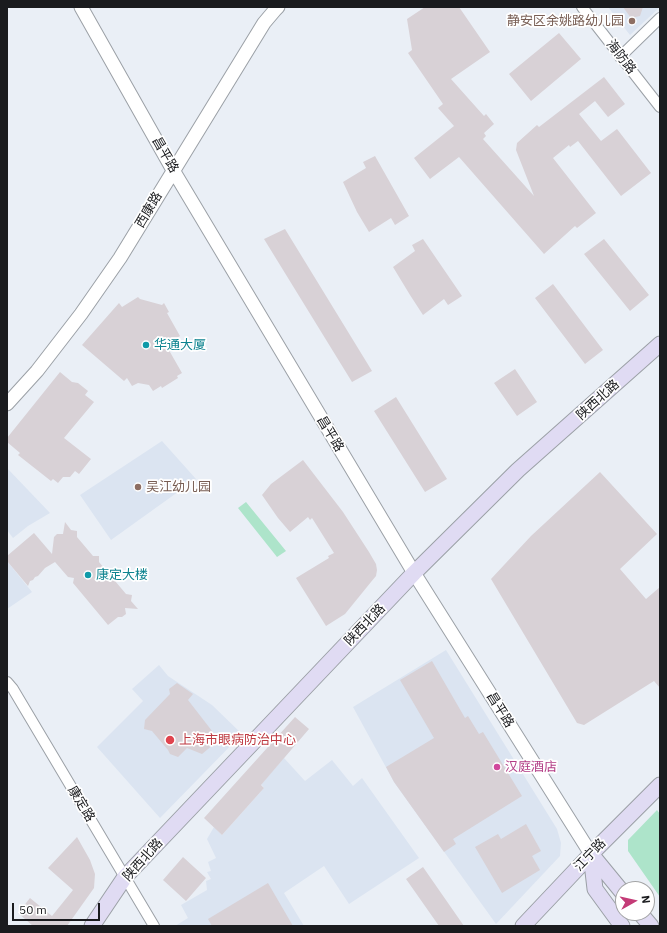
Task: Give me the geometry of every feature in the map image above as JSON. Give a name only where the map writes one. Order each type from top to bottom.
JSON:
[{"type":"main road","name":"陕西北路","points":[[92,926],[125,877],[414,573],[518,470],[660,344]]},
{"type":"main road","name":"江宁路","points":[[523,926],[590,854],[660,785]]},
{"type":"main road","name":"昌平路","points":[[590,854],[615,884]]},
{"type":"main road","name":"昌平路","points":[[590,854],[595,889],[622,926]]},
{"type":"street","name":"昌平路","points":[[81,7],[173,170],[414,573],[590,854]]},
{"type":"street","name":"海防路","points":[[582,7],[660,108]]},
{"type":"street","name":"西康路","points":[[7,404],[37,371],[81,314],[120,258],[264,23],[276,8]]},
{"type":"street","points":[[620,57],[660,18]]},
{"type":"street","name":"康定路","points":[[7,682],[13,689],[154,926]]},
{"type":"shaded area","name":"静安区余姚路幼儿园","points":[[608,7],[660,7],[630,35]]},
{"type":"shaded area","name":"吴江幼儿园","points":[[162,441],[196,479],[111,540],[80,495]]},
{"type":"shaded area","points":[[7,468],[50,513],[28,526],[13,538],[7,530]]},
{"type":"shaded area","points":[[7,561],[32,592],[7,609]]},
{"type":"shaded area","points":[[446,650],[557,829],[561,843],[560,856],[496,924],[394,782],[353,707]]},
{"type":"shaded area","name":"上海市眼病防治中心","points":[[159,665],[168,676],[212,705],[242,734],[160,818],[97,747],[143,701],[132,689]]},
{"type":"shaded area","points":[[284,758],[305,781],[332,760],[353,786],[362,778],[419,858],[349,904],[324,866],[284,893],[304,926],[175,926],[188,918],[181,905],[207,890],[206,881],[211,879],[207,872],[211,871],[208,862],[216,858],[207,839],[214,827],[222,835],[264,788],[261,784]]},
{"type":"green space","points":[[246,502],[286,551],[277,557],[238,508]]},
{"type":"green space","points":[[657,810],[660,814],[660,897],[655,890],[655,881],[649,881],[628,851],[628,840]]},
{"type":"building","points":[[425,7],[459,7],[490,52],[451,79],[484,116],[486,114],[494,124],[484,133],[486,136],[483,139],[534,196],[516,150],[517,143],[537,125],[539,127],[604,77],[625,104],[608,117],[595,101],[579,114],[601,141],[617,129],[651,173],[621,196],[578,141],[570,147],[569,145],[553,158],[596,213],[577,228],[575,226],[544,254],[459,157],[430,179],[414,158],[454,126],[438,108],[443,104],[408,53],[412,50],[407,19]]},
{"type":"building","points":[[623,7],[643,7],[640,16],[631,18]]},
{"type":"building","points":[[559,33],[581,59],[531,101],[509,74]]},
{"type":"building","points":[[375,156],[409,216],[395,225],[391,218],[369,232],[357,212],[343,182],[366,168],[363,162]]},
{"type":"building","points":[[285,229],[372,371],[352,382],[264,239]]},
{"type":"building","points":[[423,239],[462,296],[448,305],[444,299],[423,315],[393,267],[415,251],[412,245]]},
{"type":"building","points":[[604,239],[649,295],[630,311],[584,254]]},
{"type":"building","points":[[553,284],[603,350],[585,364],[535,298]]},
{"type":"building","name":"华通大厦","points":[[138,297],[140,299],[162,305],[164,303],[169,312],[167,313],[180,336],[166,345],[182,373],[177,376],[178,378],[162,388],[161,386],[153,391],[149,385],[138,383],[132,386],[127,378],[124,381],[82,345],[119,303],[122,307]]},
{"type":"building","points":[[515,369],[537,402],[517,416],[494,383]]},
{"type":"building","points":[[60,372],[72,382],[78,383],[88,391],[85,395],[94,402],[64,438],[91,459],[79,474],[75,471],[70,477],[63,477],[58,483],[53,479],[51,481],[18,455],[20,453],[7,442],[7,438]]},
{"type":"building","points":[[396,397],[447,479],[425,492],[374,411]]},
{"type":"building","points":[[303,460],[343,512],[369,552],[376,564],[377,570],[376,576],[345,614],[326,626],[296,578],[329,558],[328,556],[334,553],[312,518],[310,520],[308,517],[290,532],[262,495],[271,484]]},
{"type":"building","points":[[600,472],[657,534],[620,569],[646,599],[660,587],[660,688],[654,681],[584,725],[577,723],[491,579],[531,536]]},
{"type":"building","name":"康定大楼","points":[[65,522],[71,530],[77,531],[77,537],[93,556],[99,556],[99,562],[104,568],[110,569],[110,575],[126,594],[132,595],[131,601],[138,609],[125,608],[126,614],[122,617],[118,617],[108,625],[73,583],[74,578],[68,577],[55,562],[45,568],[38,576],[30,581],[28,586],[7,561],[7,556],[34,533],[52,554],[54,537],[57,534],[63,534]]},
{"type":"building","points":[[432,661],[465,718],[468,716],[479,734],[483,732],[522,796],[453,839],[456,844],[444,852],[394,782],[386,767],[434,738],[400,680]]},
{"type":"building","points":[[177,683],[193,694],[188,700],[219,740],[202,754],[187,748],[178,757],[170,754],[152,731],[144,729],[145,720],[170,694],[169,689]]},
{"type":"building","points":[[295,717],[309,729],[261,785],[264,788],[222,835],[204,818]]},
{"type":"building","points":[[526,824],[541,851],[532,856],[540,870],[502,893],[475,847],[498,834],[501,839]]},
{"type":"building","points":[[77,837],[90,860],[95,874],[94,888],[67,926],[33,926],[18,913],[30,898],[52,916],[73,890],[48,868]]},
{"type":"building","points":[[183,857],[206,878],[186,901],[163,880]]},
{"type":"building","points":[[423,867],[464,926],[439,926],[406,879]]},
{"type":"building","points":[[268,883],[293,926],[212,926],[208,919]]},
{"type":"place","name":"静安区余姚路幼儿园","points":[[632,21]]},
{"type":"place","name":"华通大厦","points":[[146,345]]},
{"type":"place","name":"吴江幼儿园","points":[[138,487]]},
{"type":"place","name":"康定大楼","points":[[88,575]]},
{"type":"place","name":"上海市眼病防治中心","points":[[170,740]]},
{"type":"place","name":"汉庭酒店","points":[[497,767]]}]
